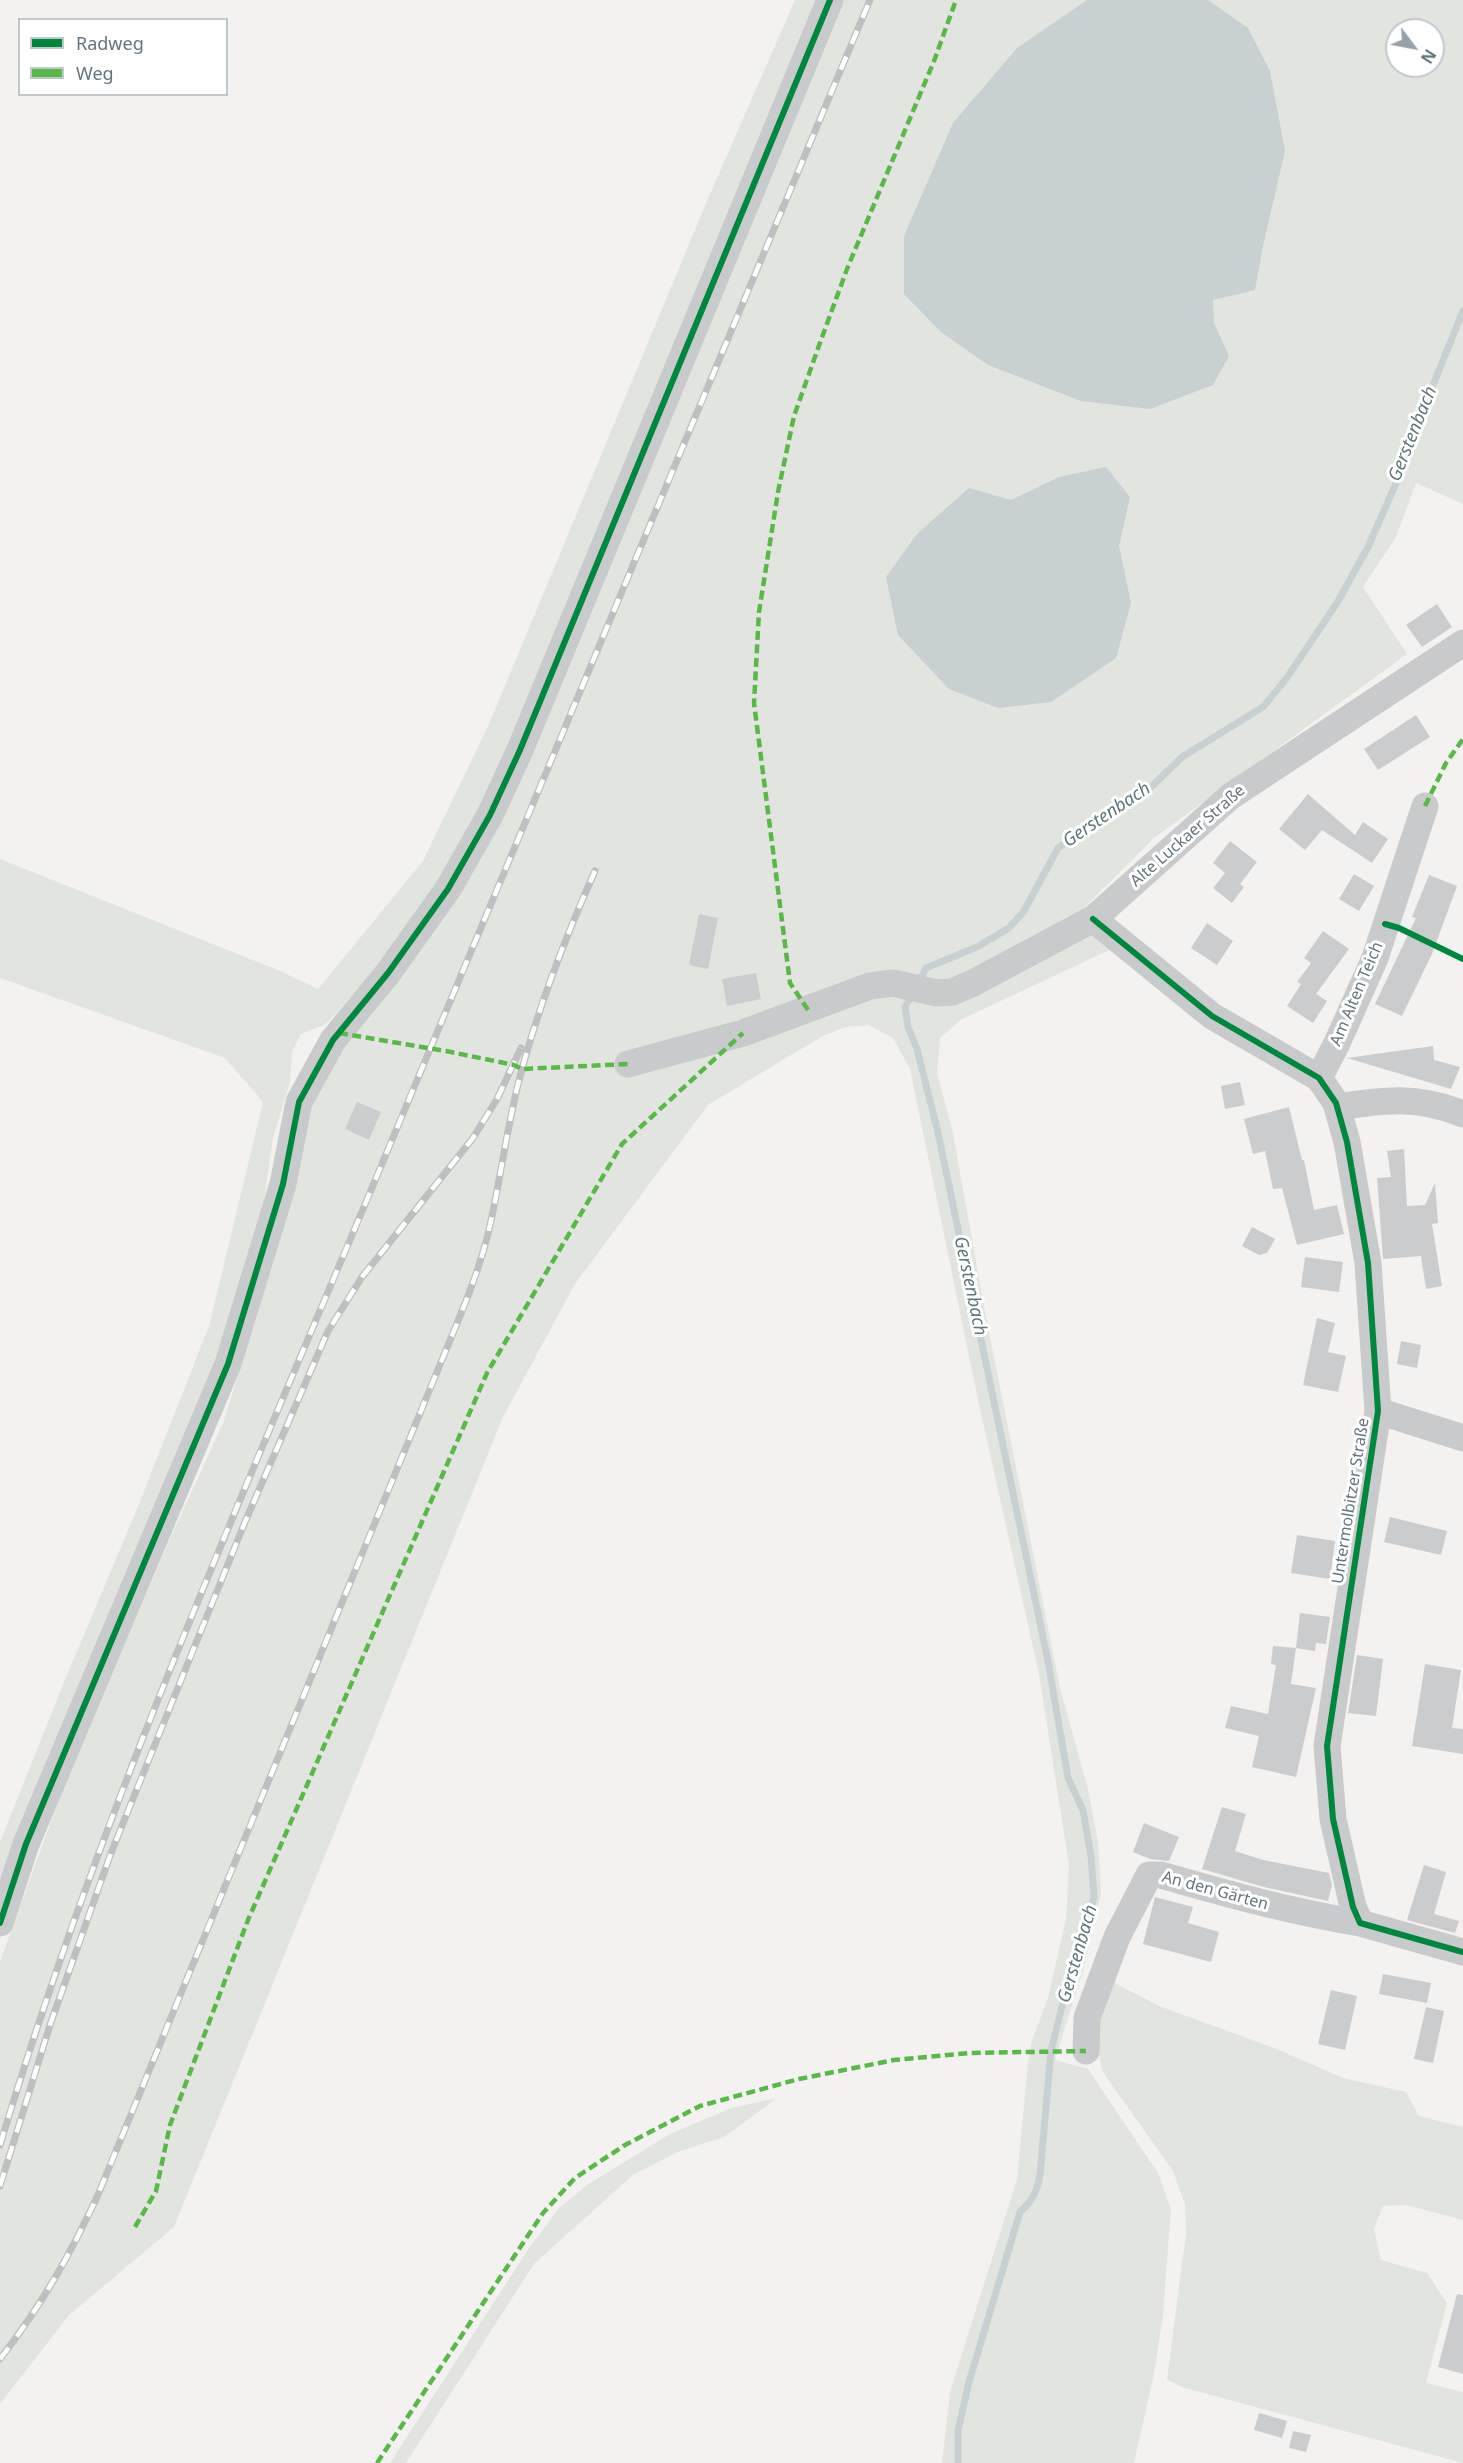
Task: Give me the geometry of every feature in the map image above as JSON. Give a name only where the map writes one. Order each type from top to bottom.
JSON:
[{"type":"street","points":[[0,1923],[26,1844],[228,1364],[283,1184],[299,1102],[333,1040],[388,974],[448,889],[490,815],[520,750],[830,0]]},
{"type":"street","name":"Alte Luckaer Straße","points":[[628,1064],[743,1033],[870,986],[893,983],[937,993],[952,992],[973,983],[1093,919],[1231,796],[1463,643]]},
{"type":"street","name":"Am Alten Teich","points":[[1319,1078],[1338,1043],[1375,958],[1425,806]]},
{"type":"street","name":"Untermolbitzer Straße","points":[[1093,919],[1212,1016],[1319,1078],[1336,1107],[1347,1142],[1368,1263],[1378,1411],[1327,1746],[1333,1819],[1353,1907],[1360,1923]]},
{"type":"street","points":[[1336,1107],[1406,1100],[1434,1102],[1463,1114]]},
{"type":"street","points":[[1378,1411],[1463,1438]]},
{"type":"street","name":"An den Gärten","points":[[1086,2051],[1088,2018],[1117,1937],[1149,1875],[1161,1875],[1250,1901],[1311,1915],[1360,1923]]},
{"type":"street","points":[[1360,1923],[1463,1952]]},
{"type":"shaded area","points":[[795,0],[820,0],[503,762],[463,848],[393,948],[338,1012],[324,1025],[301,1034],[292,1052],[290,1082],[273,1138],[264,1201],[238,1307],[0,1893],[0,1842],[137,1509],[209,1326],[263,1102],[225,1058],[0,978],[0,859],[278,970],[318,989],[423,861],[489,724],[707,201]]},
{"type":"shaded area","points":[[841,0],[1463,0],[1463,504],[1416,483],[1396,537],[1363,587],[1407,654],[1154,838],[1084,908],[1116,947],[962,1019],[940,1038],[937,1073],[953,1133],[985,1312],[1060,1688],[1088,1789],[1098,1842],[1101,1894],[1084,1967],[1055,2060],[1088,2069],[1158,2173],[1171,2209],[1163,2315],[1154,2374],[1134,2463],[942,2463],[950,2392],[1017,2179],[1028,2063],[1032,2040],[1048,1998],[1066,1918],[1069,1865],[1039,1674],[978,1400],[910,1069],[893,1038],[868,1025],[845,1027],[821,1037],[708,1105],[575,1284],[503,1417],[174,2227],[69,2315],[0,2404],[0,1961],[64,1786],[169,1541],[223,1423],[255,1322],[271,1262],[299,1117],[327,1062],[470,875]]},
{"type":"shaded area","points":[[1087,0],[1208,0],[1248,28],[1270,71],[1285,151],[1255,290],[1213,300],[1214,323],[1229,356],[1213,385],[1150,409],[1081,401],[988,365],[941,332],[904,294],[904,236],[953,123],[1017,48]]},
{"type":"shaded area","points":[[1106,467],[1130,497],[1119,546],[1131,603],[1116,658],[1051,702],[998,708],[949,689],[898,635],[886,577],[917,534],[969,488],[1011,500],[1059,477]]},
{"type":"shaded area","points":[[1113,1982],[1159,2006],[1277,2049],[1343,2078],[1406,2092],[1419,2116],[1463,2127],[1463,2220],[1406,2205],[1383,2206],[1374,2229],[1381,2260],[1427,2273],[1447,2303],[1426,2383],[1463,2392],[1463,2463],[1185,2388],[1167,2380],[1186,2233],[1185,2204],[1173,2171],[1102,2071],[1098,2048],[1099,2026]]},
{"type":"shaded area","points":[[777,2098],[724,2137],[678,2152],[633,2175],[534,2264],[406,2463],[390,2463],[527,2251],[560,2207],[587,2185],[670,2134],[731,2108]]},
{"type":"building","points":[[1437,604],[1452,627],[1422,647],[1406,625]]},
{"type":"building","points":[[1416,715],[1430,737],[1378,770],[1364,749]]},
{"type":"building","points":[[1308,794],[1355,835],[1363,822],[1388,839],[1372,863],[1322,830],[1305,850],[1279,829]]},
{"type":"building","points":[[1230,841],[1257,862],[1240,884],[1244,887],[1232,903],[1213,888],[1225,873],[1213,863]]},
{"type":"building","points":[[1354,874],[1374,886],[1359,911],[1339,899]]},
{"type":"building","points":[[1429,875],[1457,886],[1432,954],[1402,1016],[1375,1004],[1416,918],[1412,917]]},
{"type":"building","points":[[699,914],[718,918],[708,969],[689,965]]},
{"type":"building","points":[[1207,923],[1233,941],[1217,965],[1191,948]]},
{"type":"building","points":[[1323,931],[1349,949],[1316,994],[1327,1001],[1313,1023],[1287,1006],[1301,984],[1297,982],[1311,963],[1304,958]]},
{"type":"building","points":[[756,973],[761,999],[727,1006],[722,979]]},
{"type":"building","points":[[1433,1046],[1434,1060],[1460,1067],[1451,1089],[1347,1058]]},
{"type":"building","points":[[1240,1082],[1245,1105],[1225,1109],[1221,1086]]},
{"type":"building","points":[[357,1102],[381,1112],[369,1140],[345,1129]]},
{"type":"building","points":[[1289,1107],[1302,1160],[1304,1160],[1314,1210],[1337,1205],[1344,1234],[1297,1245],[1282,1188],[1273,1189],[1265,1151],[1253,1154],[1244,1119]]},
{"type":"building","points":[[1404,1149],[1407,1206],[1425,1205],[1435,1183],[1438,1223],[1432,1224],[1442,1286],[1426,1289],[1421,1256],[1383,1259],[1377,1178],[1391,1177],[1387,1151]]},
{"type":"building","points":[[1252,1227],[1275,1239],[1267,1253],[1259,1255],[1242,1246]]},
{"type":"building","points":[[1305,1257],[1343,1262],[1339,1292],[1301,1287]]},
{"type":"building","points":[[1317,1318],[1335,1323],[1328,1352],[1346,1356],[1338,1392],[1303,1385]]},
{"type":"building","points":[[1401,1341],[1421,1345],[1417,1368],[1397,1364]]},
{"type":"building","points":[[1390,1517],[1447,1531],[1441,1555],[1384,1542]]},
{"type":"building","points":[[1297,1535],[1335,1541],[1330,1579],[1291,1573]]},
{"type":"building","points":[[1300,1613],[1330,1617],[1326,1644],[1316,1643],[1315,1651],[1296,1648]]},
{"type":"building","points":[[1273,1646],[1296,1648],[1291,1684],[1316,1688],[1296,1777],[1252,1767],[1259,1736],[1225,1728],[1231,1706],[1268,1714],[1276,1665],[1271,1664]]},
{"type":"building","points":[[1357,1655],[1383,1659],[1376,1716],[1348,1713]]},
{"type":"building","points":[[1425,1664],[1461,1670],[1452,1728],[1463,1729],[1463,1754],[1412,1746]]},
{"type":"building","points":[[1222,1807],[1246,1814],[1235,1851],[1263,1860],[1329,1873],[1332,1885],[1328,1901],[1264,1887],[1202,1869]]},
{"type":"building","points":[[1144,1823],[1179,1837],[1169,1861],[1150,1859],[1133,1852]]},
{"type":"building","points":[[1424,1865],[1446,1872],[1434,1914],[1459,1921],[1455,1933],[1407,1920]]},
{"type":"building","points":[[1155,1897],[1193,1907],[1188,1923],[1219,1932],[1211,1962],[1143,1944]]},
{"type":"building","points":[[1383,1974],[1431,1983],[1427,2003],[1379,1994]]},
{"type":"building","points":[[1331,1990],[1357,1996],[1345,2050],[1318,2044]]},
{"type":"building","points":[[1426,2007],[1444,2011],[1433,2063],[1414,2059]]},
{"type":"building","points":[[1457,2294],[1463,2295],[1463,2374],[1438,2367]]},
{"type":"building","points":[[1259,2413],[1287,2421],[1282,2438],[1254,2430]]},
{"type":"building","points":[[1293,2431],[1311,2435],[1306,2452],[1289,2448]]},
{"type":"waterway","name":"Gerstenbach","points":[[918,984],[926,968],[977,947],[1009,928],[1024,911],[1058,848],[1148,790],[1182,757],[1263,707],[1286,679],[1337,603],[1368,547],[1412,447],[1425,405],[1463,311]]},
{"type":"waterway","name":"Gerstenbach","points":[[913,993],[905,1007],[908,1027],[917,1049],[937,1128],[1048,1661],[1068,1778],[1083,1810],[1091,1856],[1094,1897],[1084,1939],[1067,1986],[1051,2051],[1039,2181],[1033,2196],[1020,2212],[969,2382],[958,2431],[958,2463]]},
{"type":"railway","points":[[0,2145],[38,2024],[80,1905],[170,1669],[870,0]]},
{"type":"railway","points":[[0,2359],[29,2320],[53,2281],[97,2197],[461,1312],[488,1234],[512,1110],[529,1043],[555,968],[595,871]]},
{"type":"railway","points":[[0,2186],[50,2025],[111,1853],[245,1522],[328,1331],[362,1277],[473,1138],[497,1099],[521,1048]]},
{"type":"marked path","points":[[808,1010],[790,983],[754,703],[759,612],[778,492],[794,416],[847,269],[934,61],[956,0]]},
{"type":"marked path","points":[[1425,806],[1446,763],[1463,739]]},
{"type":"marked path","points":[[339,1033],[446,1051],[514,1065],[522,1069],[628,1064]]},
{"type":"marked path","points":[[135,2227],[156,2191],[170,2125],[248,1920],[487,1373],[622,1144],[743,1033]]},
{"type":"marked path","points":[[377,2463],[543,2213],[575,2178],[625,2145],[700,2106],[799,2079],[894,2060],[970,2053],[1086,2051]]},
{"type":"cycle path","points":[[0,1923],[26,1844],[228,1364],[283,1184],[299,1102],[333,1040],[388,973],[448,889],[490,815],[520,750],[830,0]]},
{"type":"cycle path","points":[[1093,919],[1212,1016],[1319,1078],[1336,1103],[1347,1142],[1368,1263],[1378,1411],[1327,1746],[1333,1819],[1353,1907],[1360,1923],[1463,1952]]},
{"type":"cycle path","points":[[1385,924],[1399,928],[1463,959]]}]
